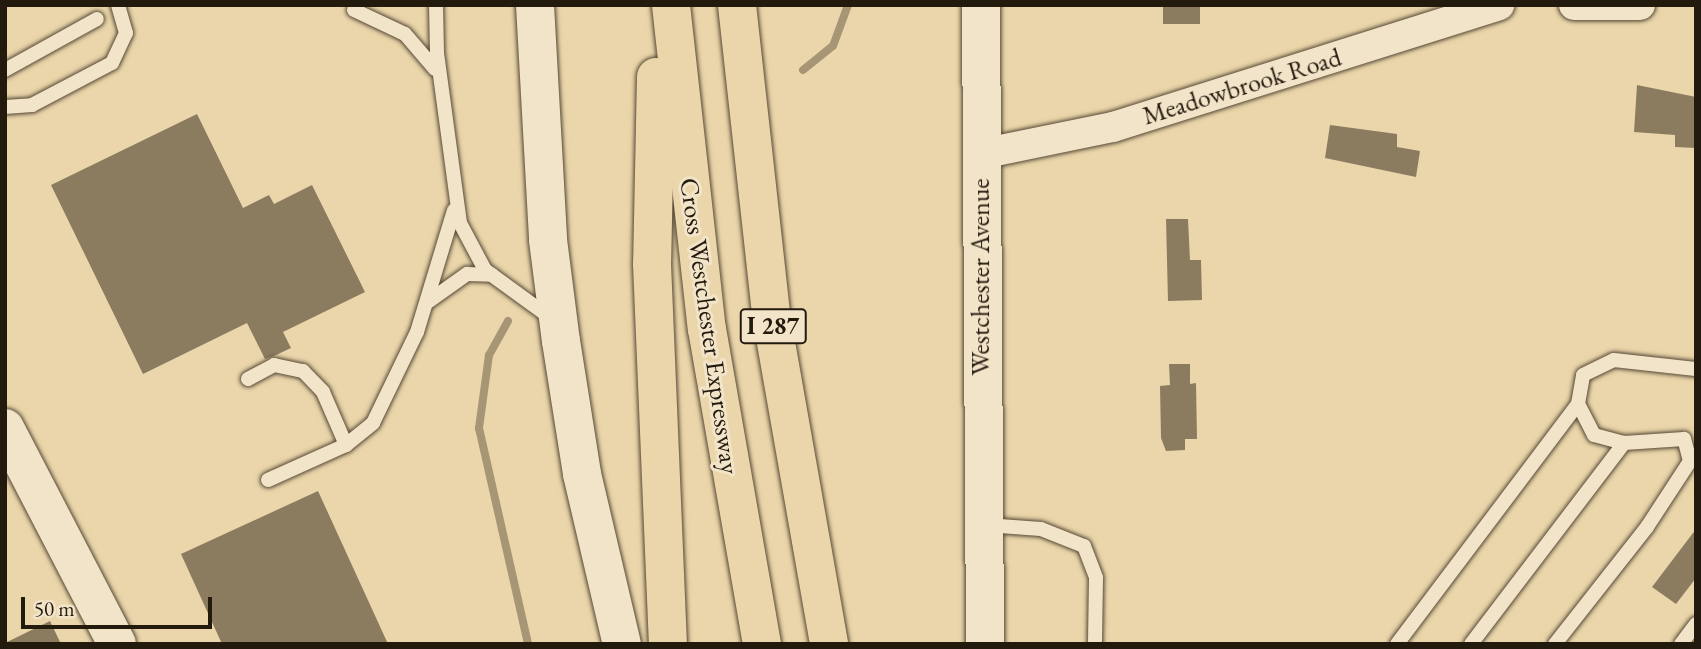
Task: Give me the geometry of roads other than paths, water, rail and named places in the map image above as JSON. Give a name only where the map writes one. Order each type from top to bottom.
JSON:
[{"type":"highway","points":[[658,5],[652,264],[668,644]]},
{"type":"highway","name":"Cross Westchester Expressway","points":[[671,5],[705,316],[762,644]]},
{"type":"highway","name":"I 287","points":[[737,5],[772,320],[829,644]]},
{"type":"main road","points":[[534,5],[547,227],[561,341],[582,474],[622,644]]},
{"type":"main road","name":"Westchester Avenue","points":[[981,5],[983,537]]},
{"type":"main road","points":[[5,428],[117,644]]},
{"type":"main road","points":[[983,537],[985,644]]},
{"type":"main road","points":[[983,537],[993,644]]},
{"type":"street","name":"Meadowbrook Road","points":[[981,154],[1113,127],[1499,5]]},
{"type":"street","points":[[1574,5],[1640,5]]},
{"type":"lane","points":[[5,107],[32,105],[111,63],[126,33],[118,5]]},
{"type":"lane","points":[[364,5],[354,10],[405,34],[440,79]]},
{"type":"lane","points":[[436,5],[440,79],[455,199],[466,239],[492,275],[539,304],[561,341]]},
{"type":"lane","points":[[5,70],[97,19]]},
{"type":"lane","points":[[268,480],[346,445],[373,423],[428,302],[455,199]]},
{"type":"lane","points":[[428,302],[467,274],[492,275]]},
{"type":"lane","points":[[1397,644],[1578,404],[1583,375],[1614,360],[1696,369]]},
{"type":"lane","points":[[248,379],[274,365],[303,371],[323,392],[346,445]]},
{"type":"lane","points":[[1555,644],[1647,527],[1690,461],[1684,439],[1624,443],[1594,435],[1578,404]]},
{"type":"lane","points":[[1471,644],[1624,443]]},
{"type":"lane","points":[[983,537],[1041,529],[1084,546],[1096,578],[1095,644]]},
{"type":"lane","points":[[1681,644],[1696,624]]},
{"type":"waterway","points":[[803,70],[833,46],[848,5]]},
{"type":"waterway","points":[[508,321],[489,355],[479,428],[528,644]]}]
